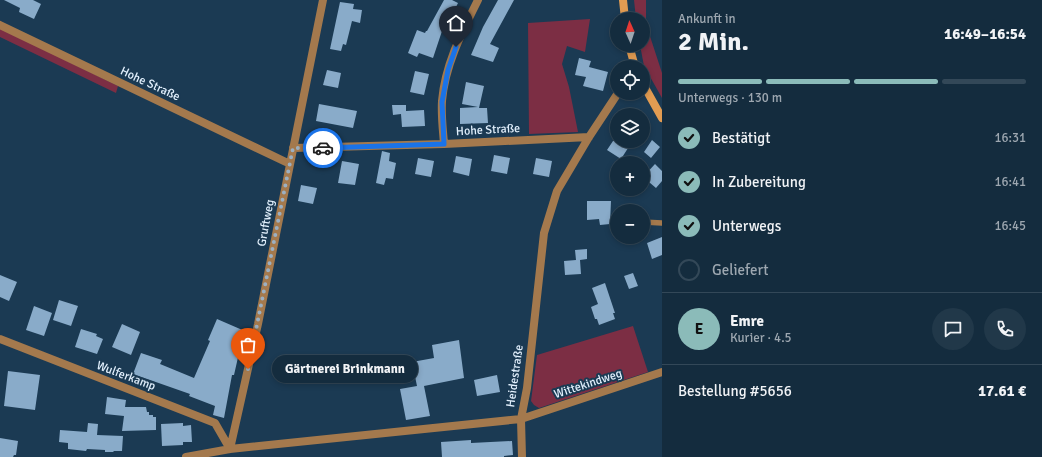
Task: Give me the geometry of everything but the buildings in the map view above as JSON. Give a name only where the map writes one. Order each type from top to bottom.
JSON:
[{"type":"street","name":"Gruftweg","points":[[230,449],[256,336],[323,0]]},
{"type":"street","points":[[444,144],[442,102],[448,70],[461,35],[478,0]]},
{"type":"street","points":[[623,0],[624,12]]},
{"type":"street","name":"Hohe Straße","points":[[0,25],[290,164]]},
{"type":"street","points":[[650,97],[662,118]]},
{"type":"street","name":"Heidestraße","points":[[186,457],[230,449],[521,418],[527,388],[544,233],[557,191],[588,137],[613,100]]},
{"type":"street","name":"Hohe Straße","points":[[293,148],[444,144],[588,137]]},
{"type":"street","name":"Wulferkamp","points":[[0,339],[215,423],[230,449]]},
{"type":"street","name":"Wittekindweg","points":[[521,418],[662,372]]},
{"type":"street","points":[[521,418],[522,457]]},
{"type":"lane","points":[[650,222],[662,223]]},
{"type":"shaded area","points":[[634,0],[646,0],[646,12],[635,12]]},
{"type":"shaded area","points":[[590,19],[585,52],[567,46],[562,64],[569,87],[578,132],[529,134],[528,23]]},
{"type":"shaded area","points":[[0,28],[118,86],[116,93],[0,37]]},
{"type":"shaded area","points":[[650,36],[662,73],[662,98],[650,77],[650,60],[643,60],[641,52],[650,52]]},
{"type":"shaded area","points":[[633,326],[648,372],[539,408],[534,405],[531,401],[537,355]]},
{"type":"way so far","points":[[248,369],[293,148],[323,148]]},
{"type":"place","name":"Gärtnerei Brinkmann","points":[[248,369]]},
{"type":"route","points":[[323,148],[444,144],[442,102],[448,70],[456,47]]}]
